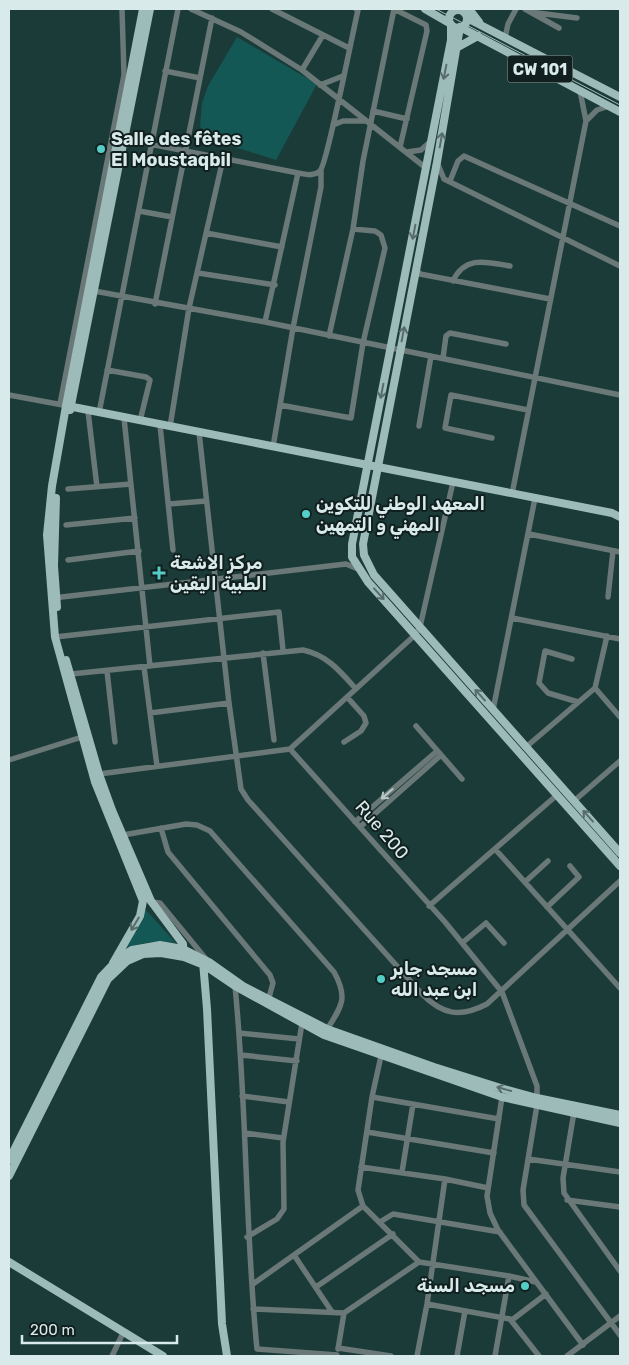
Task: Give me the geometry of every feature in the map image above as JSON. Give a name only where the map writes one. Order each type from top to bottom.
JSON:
[{"type":"main road","points":[[9,1160],[98,982],[113,963],[140,916],[143,905],[140,893],[95,782],[82,737],[57,637],[47,535],[52,486],[66,406],[143,9]]},
{"type":"main road","points":[[88,291],[124,139],[150,9]]},
{"type":"main road","points":[[425,9],[460,27]]},
{"type":"main road","points":[[460,27],[466,23],[462,11],[450,16],[451,40],[367,465],[352,544],[352,553],[358,569],[620,866]]},
{"type":"main road","name":"CW 101","points":[[462,11],[482,26],[620,97]]},
{"type":"main road","points":[[439,16],[447,27],[451,40]]},
{"type":"main road","points":[[460,27],[417,274],[400,350],[363,544],[364,555],[374,575],[620,853]]},
{"type":"main road","name":"CW 101","points":[[460,27],[620,112]]},
{"type":"main road","points":[[458,47],[478,36]]},
{"type":"main road","points":[[66,406],[512,494],[616,512],[620,516]]},
{"type":"main road","points":[[57,637],[71,674],[99,774],[123,835],[151,901],[183,944],[184,953]]},
{"type":"main road","points":[[113,963],[126,953],[146,946],[160,945],[205,962],[302,1023],[537,1101],[574,1112],[620,1122]]},
{"type":"main road","points":[[9,1176],[95,1004],[113,972],[127,961],[143,954],[184,953]]},
{"type":"main road","points":[[205,962],[235,986],[268,1001],[326,1032],[381,1056],[502,1097],[620,1115]]},
{"type":"main road","points":[[205,962],[220,1282],[227,1356]]},
{"type":"main road","points":[[9,1262],[163,1356]]},
{"type":"street","points":[[122,9],[124,75],[88,291],[265,322],[620,396]]},
{"type":"street","points":[[99,413],[178,9]]},
{"type":"street","points":[[191,9],[241,32],[302,70],[426,168]]},
{"type":"street","points":[[272,9],[350,48]]},
{"type":"street","points":[[273,447],[293,328],[321,186],[321,170],[333,125],[358,9]]},
{"type":"street","points":[[329,336],[353,229],[356,197],[394,9],[426,26],[427,31],[400,148]]},
{"type":"street","points":[[505,38],[508,24],[516,9]]},
{"type":"street","points":[[527,10],[577,18]]},
{"type":"street","points":[[527,10],[559,28]]},
{"type":"street","points":[[155,304],[212,18]]},
{"type":"street","points":[[302,70],[323,35]]},
{"type":"street","points":[[165,70],[200,78]]},
{"type":"street","points":[[320,85],[343,76]]},
{"type":"street","points":[[512,494],[586,121],[580,90]]},
{"type":"street","points":[[586,121],[597,110],[609,106]]},
{"type":"street","points":[[373,111],[407,119]]},
{"type":"street","points":[[333,125],[343,121],[365,120]]},
{"type":"street","points":[[124,139],[298,173],[311,175],[321,170]]},
{"type":"street","points":[[407,152],[421,150],[431,141]]},
{"type":"street","points":[[432,186],[447,180],[458,161],[464,156],[620,226]]},
{"type":"street","points":[[170,427],[189,308],[223,159]]},
{"type":"street","points":[[438,162],[447,180],[620,266]]},
{"type":"street","points":[[265,322],[275,285],[298,173]]},
{"type":"street","points":[[139,211],[172,217]]},
{"type":"street","points":[[280,405],[351,418],[363,343],[385,248],[381,235],[375,231],[353,229]]},
{"type":"street","points":[[206,233],[282,247]]},
{"type":"street","points":[[453,281],[462,268],[470,262],[477,261],[510,266]]},
{"type":"street","points":[[198,273],[275,285]]},
{"type":"street","points":[[417,274],[550,299]]},
{"type":"street","points":[[443,358],[446,336],[450,333],[506,344]]},
{"type":"street","points":[[419,426],[431,356]]},
{"type":"street","points":[[108,370],[146,377],[150,380],[140,421]]},
{"type":"street","points":[[492,438],[445,428],[451,394],[528,410]]},
{"type":"street","points":[[9,395],[66,406]]},
{"type":"street","points":[[88,410],[97,487]]},
{"type":"street","points":[[124,418],[143,588],[150,713],[157,766]]},
{"type":"street","points":[[160,425],[173,550]]},
{"type":"street","points":[[198,432],[239,782],[248,800],[430,1002],[445,1011],[466,1012],[487,1004],[620,881]]},
{"type":"street","points":[[99,774],[290,749],[415,635],[420,627],[453,482]]},
{"type":"street","points":[[68,489],[132,484]]},
{"type":"street","points":[[493,710],[535,498]]},
{"type":"street","points":[[169,504],[206,502]]},
{"type":"street","points":[[66,525],[135,518]]},
{"type":"street","points":[[529,534],[620,552]]},
{"type":"street","points":[[68,560],[139,551]]},
{"type":"street","points":[[608,597],[613,551]]},
{"type":"street","points":[[346,564],[352,553]]},
{"type":"street","points":[[54,598],[346,564],[358,569]]},
{"type":"street","points":[[57,637],[279,612],[284,650]]},
{"type":"street","points":[[512,618],[620,639]]},
{"type":"street","points":[[526,746],[595,688],[607,636]]},
{"type":"street","points":[[71,674],[147,667],[284,650],[303,650],[320,654],[334,665],[356,689]]},
{"type":"street","points":[[572,658],[545,651],[539,683],[548,693],[578,702]]},
{"type":"street","points":[[263,653],[274,740]]},
{"type":"street","points":[[106,671],[115,742]]},
{"type":"street","points":[[595,688],[620,717]]},
{"type":"street","points":[[344,742],[362,731],[366,723],[364,716],[347,697]]},
{"type":"street","points":[[150,713],[229,703]]},
{"type":"street","points":[[416,726],[462,779]]},
{"type":"street","points":[[9,760],[82,737]]},
{"type":"street","name":"Rue 200","points":[[290,749],[462,943],[502,992],[537,1086],[537,1101]]},
{"type":"street","points":[[355,822],[439,753]]},
{"type":"street","points":[[360,827],[439,753]]},
{"type":"street","points":[[574,801],[620,762]]},
{"type":"street","points":[[429,906],[557,795]]},
{"type":"street","points":[[123,835],[186,824],[196,825],[210,831],[334,972],[340,983],[342,1001],[338,1014],[326,1032]]},
{"type":"street","points":[[161,828],[168,852],[265,967],[273,983],[268,1001]]},
{"type":"street","points":[[495,848],[620,988]]},
{"type":"street","points":[[525,882],[548,861]]},
{"type":"street","points":[[547,906],[580,877],[570,866]]},
{"type":"street","points":[[143,905],[151,901],[160,903],[205,962]]},
{"type":"street","points":[[462,943],[486,923],[504,943]]},
{"type":"street","points":[[235,986],[241,1055],[247,1237],[253,1284],[253,1309],[258,1356]]},
{"type":"street","points":[[247,1237],[277,1219],[284,1209],[283,1138],[302,1023]]},
{"type":"street","points":[[239,1033],[299,1039]]},
{"type":"street","points":[[241,1055],[297,1061]]},
{"type":"street","points":[[381,1056],[372,1097],[358,1190],[363,1206],[393,1234],[418,1262],[536,1282]]},
{"type":"street","points":[[242,1096],[289,1102]]},
{"type":"street","points":[[372,1097],[499,1119]]},
{"type":"street","points":[[502,1097],[488,1188],[490,1213],[500,1232],[583,1345]]},
{"type":"street","points":[[537,1101],[523,1190],[524,1205],[620,1335]]},
{"type":"street","points":[[402,1172],[412,1104]]},
{"type":"street","points":[[574,1112],[563,1186],[567,1200],[620,1271]]},
{"type":"street","points":[[367,1132],[494,1153]]},
{"type":"street","points":[[244,1133],[283,1138]]},
{"type":"street","points":[[528,1159],[620,1172]]},
{"type":"street","points":[[361,1167],[445,1179],[488,1188]]},
{"type":"street","points":[[416,1356],[427,1304],[437,1223],[445,1179]]},
{"type":"street","points":[[567,1200],[619,1209]]},
{"type":"street","points":[[253,1284],[363,1206]]},
{"type":"street","points":[[380,1222],[393,1214],[437,1223],[500,1232]]},
{"type":"street","points":[[316,1287],[393,1234]]},
{"type":"street","points":[[294,1255],[332,1312]]},
{"type":"street","points":[[253,1309],[344,1313],[418,1262]]},
{"type":"street","points":[[495,1356],[509,1276]]},
{"type":"street","points":[[512,1320],[546,1294]]},
{"type":"street","points":[[427,1304],[512,1320],[539,1356]]},
{"type":"street","points":[[457,1356],[466,1311]]},
{"type":"street","points":[[257,1349],[337,1356],[344,1313]]},
{"type":"street","points":[[567,1356],[620,1316]]},
{"type":"street","points":[[112,1356],[123,1332]]},
{"type":"street","points":[[338,1348],[390,1356]]},
{"type":"street","points":[[576,1350],[580,1356]]},
{"type":"shaded area","points":[[237,37],[317,84],[276,160],[225,144],[200,127],[202,103],[208,86]]},
{"type":"shaded area","points":[[146,910],[176,943],[149,942],[124,949]]},
{"type":"tram line","points":[[436,9],[620,105]]},
{"type":"place","name":"Salle des fêtes El Moustaqbil","points":[[101,149]]},
{"type":"place","name":"المعهد الوطني للتكوين المهني و التمهين","points":[[306,514]]},
{"type":"place","name":"مركز الاشعة الطبية اليقين","points":[[159,573]]},
{"type":"place","name":"مسجد جابر ابن عبد الله","points":[[381,979]]},
{"type":"place","name":"مسجد السنة","points":[[525,1286]]}]
